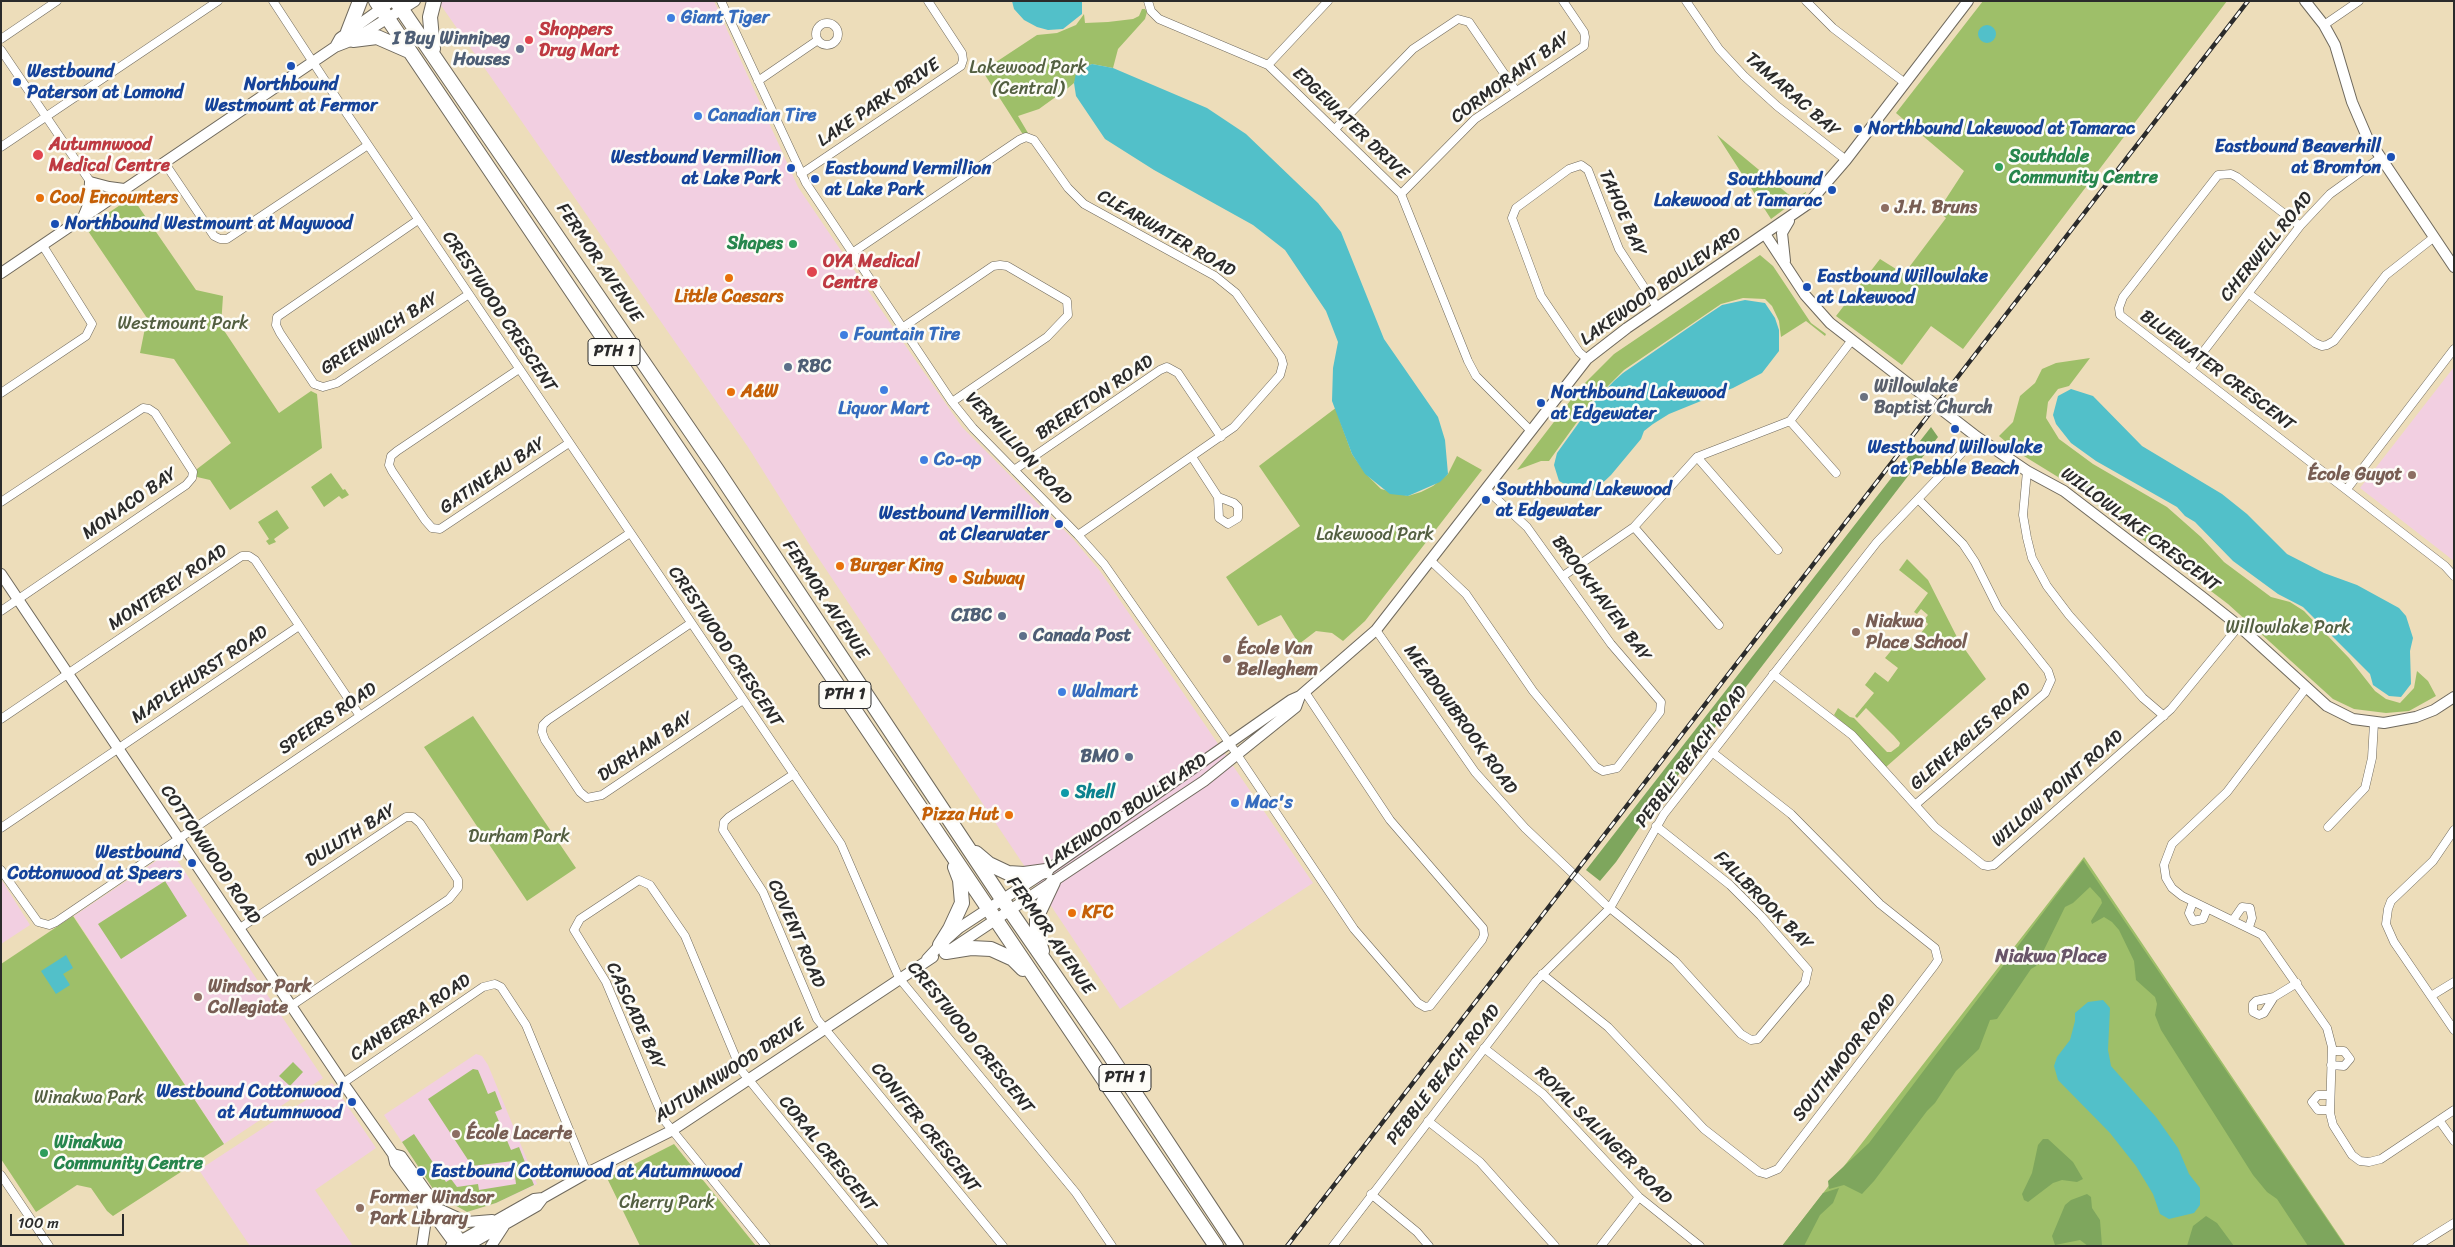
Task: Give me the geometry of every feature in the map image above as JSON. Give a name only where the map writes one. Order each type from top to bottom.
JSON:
[{"type":"highway","points":[[360,1],[350,36],[377,38],[411,52]]},
{"type":"highway","points":[[434,1],[430,17],[434,55]]},
{"type":"highway","name":"FERMOR AVENUE","points":[[389,6],[411,52],[1216,1246]]},
{"type":"highway","name":"FERMOR AVENUE","points":[[389,6],[434,55],[712,462],[965,844],[1107,1051],[1236,1246]]},
{"type":"highway","points":[[965,844],[989,864],[1008,873],[1050,876],[1037,916],[1037,935],[1046,964]]},
{"type":"highway","points":[[949,850],[960,880],[962,903],[943,949],[990,949],[1013,959],[1040,984]]},
{"type":"street","points":[[1,39],[57,1]]},
{"type":"street","points":[[1,147],[218,1]]},
{"type":"street","name":"CRESTWOOD CRESCENT","points":[[273,1],[418,220],[848,856],[899,978],[1076,1193],[1112,1246]]},
{"type":"street","points":[[1,273],[314,61],[389,6],[415,1]]},
{"type":"street","name":"VERMILLION ROAD","points":[[721,1],[801,174],[952,402],[973,428],[1104,564],[1230,744],[1354,929],[1418,1003],[1424,1007],[1434,1004],[1482,940],[1484,935],[1483,928],[1390,820],[1303,694]]},
{"type":"street","name":"LAKE PARK DRIVE","points":[[801,174],[960,66],[963,60],[962,53],[928,1]]},
{"type":"street","name":"EDGEWATER DRIVE","points":[[1148,1],[1151,11],[1159,19],[1268,65],[1401,194],[1468,361],[1476,376],[1530,430]]},
{"type":"street","points":[[1268,65],[1328,1]]},
{"type":"street","name":"CORMORANT BAY","points":[[1401,194],[1465,127],[1584,46],[1584,32],[1563,1]]},
{"type":"street","name":"TAMARAC BAY","points":[[1686,1],[1719,49],[1744,76],[1776,106],[1846,160]]},
{"type":"street","points":[[1806,1],[1833,28],[1905,83]]},
{"type":"street","points":[[2305,1],[2324,25],[2335,45],[2356,113],[2380,158],[2454,267]]},
{"type":"street","points":[[2324,25],[2359,1]]},
{"type":"street","name":"LAKEWOOD BOULEVARD","points":[[1011,911],[1050,876],[1122,817],[1291,700],[1303,694],[1376,630],[1487,490],[1530,430],[1587,359],[1607,342],[1657,307],[1793,216],[1818,194],[1905,83],[1962,3]]},
{"type":"street","points":[[1335,129],[1413,49],[1458,19],[1469,22],[1516,91]]},
{"type":"street","points":[[758,81],[818,40]]},
{"type":"street","points":[[1,50],[104,202]]},
{"type":"street","name":"CLEARWATER ROAD","points":[[852,253],[1019,140],[1030,137],[1039,145],[1068,188],[1084,204],[1230,286],[1280,357],[1283,364],[1280,375],[1234,427],[1078,535]]},
{"type":"street","points":[[164,162],[214,236],[220,239],[227,239],[368,145]]},
{"type":"street","name":"CHERWELL ROAD","points":[[2190,368],[2300,226],[2330,194],[2380,158]]},
{"type":"street","name":"TAHOE BAY","points":[[1587,359],[1579,352],[1541,296],[1512,218],[1516,208],[1569,168],[1581,166],[1588,170],[1619,249],[1657,307]]},
{"type":"street","name":"BLUEWATER CRESCENT","points":[[2300,226],[2237,177],[2225,173],[2218,175],[2123,297],[2119,308],[2124,320],[2190,368],[2347,489],[2445,566],[2454,576]]},
{"type":"street","points":[[90,182],[109,188],[124,189]]},
{"type":"street","points":[[84,216],[89,203],[90,182]]},
{"type":"street","points":[[1786,265],[1782,232],[1793,216]]},
{"type":"street","name":"GREENWICH BAY","points":[[418,220],[277,317],[276,325],[280,333],[314,384],[322,388],[330,387],[468,294]]},
{"type":"street","name":"WILLOWLAKE CRESCENT","points":[[1765,234],[1820,314],[1977,437],[2027,471],[2064,491],[2239,626],[2306,688],[2341,715],[2374,724],[2403,721],[2416,718],[2434,710],[2454,697]]},
{"type":"street","points":[[2249,294],[2315,343],[2327,346],[2334,341],[2386,275],[2433,238]]},
{"type":"street","points":[[1,393],[86,336],[92,324],[43,246]]},
{"type":"street","points":[[902,328],[993,266],[1007,266],[1068,301],[1068,315],[1047,337],[952,402]]},
{"type":"street","points":[[1563,576],[1634,527],[1697,457],[1790,421],[1852,340]]},
{"type":"street","points":[[2347,489],[2454,349]]},
{"type":"street","name":"BRERETON ROAD","points":[[1014,470],[1167,367],[1178,373],[1221,437]]},
{"type":"street","name":"GATINEAU BAY","points":[[519,369],[391,456],[390,464],[396,478],[432,528],[440,528],[569,443]]},
{"type":"street","name":"MONACO BAY","points":[[1,502],[142,408],[149,409],[155,413],[193,472],[192,478],[186,485],[18,599]]},
{"type":"street","points":[[1790,421],[1836,473]]},
{"type":"street","name":"PEBBLE BEACH ROAD","points":[[1333,1246],[1371,1194],[1542,974],[1610,908],[1656,826],[1877,542],[1977,437]]},
{"type":"street","points":[[1192,457],[1218,497]]},
{"type":"street","points":[[1697,457],[1778,550]]},
{"type":"street","points":[[2027,471],[2023,515],[2026,538],[2032,558],[2047,586],[2069,616],[2143,698],[2164,716]]},
{"type":"street","name":"BROOKHAVEN BAY","points":[[1431,561],[1466,594],[1550,714],[1596,768],[1602,771],[1610,771],[1617,768],[1660,712],[1660,702],[1611,644],[1527,527],[1487,490]]},
{"type":"street","name":"GLENEAGLES ROAD","points":[[1915,805],[2045,692],[2052,680],[2048,671],[1998,608],[1975,562],[1963,544],[1918,499]]},
{"type":"street","points":[[1634,527],[1719,625]]},
{"type":"street","name":"SPEERS ROAD","points":[[1,870],[34,919],[42,925],[56,922],[630,534]]},
{"type":"street","name":"MONTEREY ROAD","points":[[68,674],[242,556],[249,556],[255,560],[360,716]]},
{"type":"street","name":"COTTONWOOD ROAD","points":[[1,574],[291,1006],[393,1154],[395,1163],[420,1198],[459,1244]]},
{"type":"street","points":[[1,611],[18,599]]},
{"type":"street","name":"DURHAM BAY","points":[[691,623],[548,720],[544,725],[542,732],[545,740],[576,786],[587,798],[602,795],[743,700]]},
{"type":"street","name":"MAPLEHURST ROAD","points":[[1,828],[299,626]]},
{"type":"street","name":"WILLOW POINT ROAD","points":[[1773,674],[1852,735],[1935,827],[1983,865],[1994,865],[2164,716],[2182,697],[2239,626]]},
{"type":"street","name":"MEADOWBROOK ROAD","points":[[1376,630],[1475,772],[1525,828],[1610,908]]},
{"type":"street","points":[[1,719],[68,674]]},
{"type":"street","points":[[2306,688],[2227,792],[2177,838],[2166,853],[2164,865],[2166,878],[2172,888],[2193,902],[2249,927],[2262,935],[2297,983],[2327,1028],[2332,1050],[2330,1110],[2333,1125],[2352,1156],[2360,1161],[2369,1162],[2381,1159],[2454,1110]]},
{"type":"street","name":"LAKEWOOD BOULEVARD","points":[[1002,899],[1050,876],[1130,829],[1204,781],[1296,707],[1303,694]]},
{"type":"street","points":[[2328,827],[2365,788],[2371,765],[2374,724]]},
{"type":"street","name":"SOUTHMOOR ROAD","points":[[1542,974],[1608,1026],[1704,1129],[1759,1172],[1766,1174],[1778,1169],[1934,966],[1938,954],[1935,948],[1880,904],[1791,814],[1712,752]]},
{"type":"street","name":"COVENT ROAD","points":[[794,774],[729,817],[724,822],[723,830],[764,892],[817,1019],[824,1028]]},
{"type":"street","name":"DULUTH BAY","points":[[240,928],[406,817],[413,817],[420,823],[458,880],[458,888],[449,899],[291,1006]]},
{"type":"street","points":[[1122,817],[1130,829]]},
{"type":"street","name":"FALLBROOK BAY","points":[[1610,908],[1675,961],[1741,1034],[1751,1040],[1758,1039],[1766,1032],[1807,979],[1808,970],[1804,963],[1745,899],[1696,856],[1656,826]]},
{"type":"street","points":[[2454,830],[2433,861],[2392,901],[2386,917],[2389,933],[2454,1030]]},
{"type":"street","name":"CASCADE BAY","points":[[671,1131],[664,1120],[606,982],[574,930],[580,919],[633,882],[645,881],[650,885],[685,936],[740,1070],[748,1080]]},
{"type":"street","name":"AUTUMNWOOD DRIVE","points":[[943,949],[989,908],[1002,899]]},
{"type":"street","points":[[2193,902],[2188,913],[2193,921],[2202,919],[2208,908]]},
{"type":"street","points":[[2234,920],[2242,907],[2250,908],[2252,918],[2249,927]]},
{"type":"street","name":"AUTUMNWOOD DRIVE","points":[[459,1244],[500,1222],[538,1206],[543,1198],[587,1173],[671,1131],[927,959],[997,921],[1011,911]]},
{"type":"street","points":[[2430,996],[2453,981]]},
{"type":"street","points":[[2274,997],[2297,983]]},
{"type":"street","name":"CANBERRA ROAD","points":[[343,1082],[483,987],[495,984],[501,987],[526,1025],[587,1173]]},
{"type":"street","name":"CONIFER CRESCENT","points":[[824,1028],[1003,1246]]},
{"type":"street","name":"ROYAL SALINGER ROAD","points":[[1484,1048],[1544,1094],[1639,1198],[1700,1246]]},
{"type":"street","points":[[2332,1050],[2344,1051],[2350,1059],[2344,1066],[2332,1065]]},
{"type":"street","name":"CORAL CRESCENT","points":[[748,1080],[884,1246]]},
{"type":"street","points":[[2330,1095],[2318,1095],[2312,1102],[2318,1110],[2330,1110]]},
{"type":"street","points":[[2439,1120],[2454,1142]]},
{"type":"street","points":[[1428,1122],[1480,1162],[1555,1246]]},
{"type":"street","points":[[671,1131],[766,1246]]},
{"type":"street","name":"COTTONWOOD ROAD","points":[[393,1154],[401,1156],[438,1208],[459,1244]]},
{"type":"street","points":[[1,1175],[49,1246]]},
{"type":"street","points":[[1371,1194],[1417,1232],[1429,1246]]},
{"type":"street","points":[[420,1198],[426,1219],[422,1246]]},
{"type":"street","points":[[1601,1246],[1639,1198]]},
{"type":"street","points":[[438,1208],[467,1222],[500,1222],[491,1246]]},
{"type":"street","points":[[2417,1246],[2454,1223]]},
{"type":"shaded area","points":[[438,1],[714,1],[798,187],[905,345],[962,427],[1074,540],[1100,571],[1313,883],[1120,1009],[811,547],[748,447]]},
{"type":"shaded area","name":"École Guyot","points":[[2454,367],[2454,561],[2360,488]]},
{"type":"shaded area","name":"Windsor Park Collegiate","points":[[171,851],[323,1078],[224,1144],[74,916]]},
{"type":"shaded area","points":[[1,879],[30,925],[1,944]]},
{"type":"shaded area","name":"École Lacerte","points":[[476,1054],[482,1056],[488,1065],[537,1184],[496,1203],[467,1212],[437,1195],[384,1115]]},
{"type":"shaded area","points":[[332,1083],[376,1148],[315,1190],[353,1246],[250,1246],[199,1170]]},
{"type":"green space","name":"Southdale Community Centre","points":[[1983,1],[2227,1],[1963,349],[1931,326],[1902,365],[1836,316],[1880,259],[1904,274],[1946,218],[1938,211],[1964,171],[1896,113]]},
{"type":"green space","name":"Lakewood Park (Central)","points":[[1142,9],[1145,9],[1147,12],[1145,19],[1118,49],[1113,68],[1092,64],[1080,69],[1074,83],[1068,88],[1039,109],[1018,116],[1028,133],[1022,133],[985,75],[988,73],[990,66],[1037,35],[1057,33],[1076,25],[1084,14],[1085,23],[1108,22],[1133,19],[1139,16]]},
{"type":"green space","points":[[1717,135],[1794,199],[1806,193],[1771,219]]},
{"type":"green space","name":"Westmount Park","points":[[132,197],[196,290],[223,296],[221,326],[279,413],[311,391],[317,394],[322,448],[230,510],[210,480],[197,477],[197,469],[231,443],[174,359],[140,353],[147,318],[86,228]]},
{"type":"green space","points":[[1760,255],[1773,266],[1811,323],[1826,334],[1825,336],[1806,321],[1781,337],[1779,321],[1772,306],[1765,299],[1743,298],[1721,304],[1624,370],[1590,404],[1549,461],[1541,461],[1517,470],[1580,388],[1614,354]]},
{"type":"green space","name":"Willowlake Park","points":[[2090,358],[2069,386],[2058,389],[2048,402],[2046,418],[2059,439],[2093,464],[2167,507],[2201,537],[2224,562],[2271,597],[2290,602],[2304,611],[2349,658],[2375,691],[2386,699],[2400,703],[2414,688],[2417,671],[2428,681],[2436,696],[2409,711],[2386,713],[2354,709],[2333,699],[2228,604],[2071,485],[2019,453],[1999,436],[2013,422],[2020,396],[2035,383],[2042,369],[2056,363]]},
{"type":"green space","name":"Lakewood Park","points":[[1337,407],[1352,454],[1366,474],[1381,489],[1408,496],[1421,492],[1433,486],[1448,474],[1457,456],[1482,470],[1365,621],[1343,641],[1332,633],[1316,631],[1299,644],[1281,615],[1258,626],[1226,577],[1300,526],[1259,466]]},
{"type":"green space","points":[[1931,427],[1938,437],[1653,808],[1616,862],[1600,881],[1586,870]]},
{"type":"green space","points":[[331,473],[349,495],[342,499],[339,496],[324,507],[311,487]]},
{"type":"green space","points":[[277,510],[289,528],[274,539],[276,542],[269,545],[266,541],[269,539],[258,522]]},
{"type":"green space","points":[[1907,559],[1928,580],[1959,641],[1986,679],[1886,767],[1857,735],[1834,715],[1838,708],[1854,718],[1887,752],[1891,752],[1899,746],[1900,743],[1894,736],[1866,708],[1857,718],[1855,716],[1874,693],[1865,685],[1875,672],[1888,682],[1898,668],[1885,658],[1900,640],[1910,647],[1928,624],[1924,620],[1928,615],[1921,609],[1917,614],[1914,612],[1928,593],[1899,570]]},
{"type":"green space","name":"Durham Park","points":[[473,716],[576,868],[527,901],[424,747]]},
{"type":"green space","points":[[2084,857],[2346,1246],[1782,1246]]},
{"type":"green space","points":[[2083,860],[2345,1246],[2308,1246],[2277,1199],[2267,1192],[2253,1175],[2161,1030],[2155,1015],[2157,1004],[2155,997],[2136,980],[2134,961],[2119,930],[2104,917],[2092,924],[2091,921],[2102,903],[2101,899],[2090,887],[2073,903],[2065,907],[2036,966],[2031,969],[1997,1019],[1990,1020],[1979,1049],[1956,1071],[1935,1103],[1874,1181],[1862,1194],[1844,1185],[1829,1189],[1828,1181],[1869,1143]]},
{"type":"green space","points":[[165,881],[187,916],[121,959],[98,924]]},
{"type":"green space","name":"Winakwa Park","points":[[73,916],[224,1144],[113,1216],[107,1211],[91,1188],[77,1185],[36,1212],[1,1159],[1,964]]},
{"type":"green space","points":[[293,1062],[303,1072],[290,1086],[279,1076]]},
{"type":"green space","points":[[473,1069],[478,1070],[488,1094],[495,1091],[502,1109],[495,1112],[511,1150],[519,1147],[534,1185],[496,1203],[467,1212],[437,1195],[402,1142],[414,1134],[446,1182],[451,1179],[457,1187],[478,1184],[479,1190],[516,1184],[513,1161],[472,1166],[428,1099]]},
{"type":"green space","points":[[2043,1139],[2048,1139],[2073,1162],[2083,1179],[2077,1182],[2062,1180],[2053,1183],[2028,1202],[2024,1200],[2022,1194],[2032,1173],[2038,1145]]},
{"type":"green space","name":"Cherry Park","points":[[674,1144],[756,1246],[640,1246],[607,1178]]},
{"type":"green space","points":[[1839,1188],[1833,1203],[1820,1215],[1804,1246],[1782,1246],[1823,1193]]},
{"type":"green space","points":[[2087,1194],[2091,1197],[2092,1208],[2100,1220],[2102,1246],[2088,1246],[2080,1240],[2055,1245],[2052,1236],[2065,1205],[2071,1200]]},
{"type":"green space","points":[[2206,1216],[2217,1223],[2234,1246],[2187,1246],[2193,1226]]},
{"type":"water","points":[[1012,1],[1082,1],[1082,14],[1063,29],[1048,30],[1024,20],[1014,9]]},
{"type":"water","points":[[1987,25],[1993,28],[1996,34],[1993,40],[1987,43],[1981,40],[1978,34],[1981,28]]},
{"type":"water","points":[[1092,64],[1113,68],[1207,108],[1246,134],[1318,203],[1341,232],[1384,339],[1438,417],[1445,440],[1448,474],[1440,482],[1408,496],[1390,494],[1365,474],[1352,454],[1332,401],[1333,368],[1338,342],[1326,311],[1285,250],[1253,225],[1154,170],[1105,139],[1076,96],[1074,83],[1076,73],[1080,69]]},
{"type":"water","points":[[1745,300],[1765,303],[1775,318],[1779,330],[1779,351],[1762,373],[1733,388],[1669,414],[1653,424],[1644,431],[1641,439],[1611,475],[1595,490],[1581,493],[1559,481],[1554,465],[1557,453],[1593,403],[1614,381],[1722,305]]},
{"type":"water","points":[[2071,389],[2093,396],[2142,446],[2222,494],[2247,514],[2287,554],[2324,573],[2357,585],[2399,608],[2406,616],[2413,638],[2410,651],[2411,684],[2401,697],[2389,696],[2373,685],[2370,674],[2303,607],[2278,594],[2233,561],[2195,522],[2185,516],[2177,507],[2096,461],[2071,443],[2056,424],[2053,415],[2058,396]]},
{"type":"water","points":[[66,955],[73,968],[63,974],[70,985],[56,994],[41,971]]},
{"type":"water","points":[[2103,1000],[2110,1008],[2108,1050],[2111,1066],[2156,1117],[2178,1148],[2189,1174],[2200,1188],[2200,1205],[2194,1213],[2169,1219],[2160,1214],[2153,1194],[2136,1166],[2110,1133],[2058,1080],[2054,1066],[2057,1057],[2070,1040],[2075,1013],[2088,1002]]},
{"type":"railway","points":[[1287,1246],[2248,1]]},
{"type":"place","name":"Giant Tiger","points":[[671,18]]},
{"type":"place","name":"Shoppers Drug Mart","points":[[529,40]]},
{"type":"place","name":"I Buy Winnipeg Houses","points":[[520,49]]},
{"type":"place","name":"Northbound Westmount at Fermor","points":[[291,66]]},
{"type":"place","name":"Westbound Paterson at Lomond","points":[[17,82]]},
{"type":"place","name":"Canadian Tire","points":[[698,116]]},
{"type":"place","name":"Northbound Lakewood at Tamarac","points":[[1858,129]]},
{"type":"place","name":"Autumnwood Medical Centre","points":[[38,155]]},
{"type":"place","name":"Eastbound Beaverhill at Bromton","points":[[2391,157]]},
{"type":"place","name":"Southdale Community Centre","points":[[1999,167]]},
{"type":"place","name":"Westbound Vermillion at Lake Park","points":[[791,168]]},
{"type":"place","name":"Eastbound Vermillion at Lake Park","points":[[815,179]]},
{"type":"place","name":"Southbound Lakewood at Tamarac","points":[[1832,190]]},
{"type":"place","name":"Cool Encounters","points":[[40,198]]},
{"type":"place","name":"J.H. Bruns","points":[[1885,208]]},
{"type":"place","name":"Northbound Westmount at Maywood","points":[[55,224]]},
{"type":"place","name":"Shapes","points":[[793,244]]},
{"type":"place","name":"OYA Medical Centre","points":[[812,272]]},
{"type":"place","name":"Little Caesars","points":[[729,278]]},
{"type":"place","name":"Eastbound Willowlake at Lakewood","points":[[1807,287]]},
{"type":"place","name":"Fountain Tire","points":[[844,335]]},
{"type":"place","name":"RBC","points":[[788,367]]},
{"type":"place","name":"Liquor Mart","points":[[884,390]]},
{"type":"place","name":"A&W","points":[[731,392]]},
{"type":"place","name":"Willowlake Baptist Church","points":[[1864,397]]},
{"type":"place","name":"Northbound Lakewood at Edgewater","points":[[1541,403]]},
{"type":"place","name":"Westbound Willowlake at Pebble Beach","points":[[1955,429]]},
{"type":"place","name":"Co-op","points":[[924,460]]},
{"type":"place","name":"École Guyot","points":[[2412,475]]},
{"type":"place","name":"Southbound Lakewood at Edgewater","points":[[1486,500]]},
{"type":"place","name":"Westbound Vermillion at Clearwater","points":[[1059,524]]},
{"type":"place","name":"Burger King","points":[[840,566]]},
{"type":"place","name":"Subway","points":[[953,579]]},
{"type":"place","name":"CIBC","points":[[1002,616]]},
{"type":"place","name":"Niakwa Place School","points":[[1856,632]]},
{"type":"place","name":"Canada Post","points":[[1023,636]]},
{"type":"place","name":"École Van Belleghem","points":[[1227,659]]},
{"type":"place","name":"Walmart","points":[[1062,692]]},
{"type":"place","name":"BMO","points":[[1129,757]]},
{"type":"place","name":"Shell","points":[[1065,793]]},
{"type":"place","name":"Mac's","points":[[1235,803]]},
{"type":"place","name":"Pizza Hut","points":[[1009,815]]},
{"type":"place","name":"Westbound Cottonwood at Speers","points":[[192,863]]},
{"type":"place","name":"KFC","points":[[1072,913]]},
{"type":"place","name":"Windsor Park Collegiate","points":[[198,997]]},
{"type":"place","name":"Westbound Cottonwood at Autumnwood","points":[[352,1102]]},
{"type":"place","name":"École Lacerte","points":[[456,1134]]},
{"type":"place","name":"Winakwa Community Centre","points":[[44,1153]]},
{"type":"place","name":"Eastbound Cottonwood at Autumnwood","points":[[421,1172]]},
{"type":"place","name":"Former Windsor Park Library","points":[[360,1208]]},
{"type":"district","name":"Niakwa Place","points":[[2051,957]]}]
